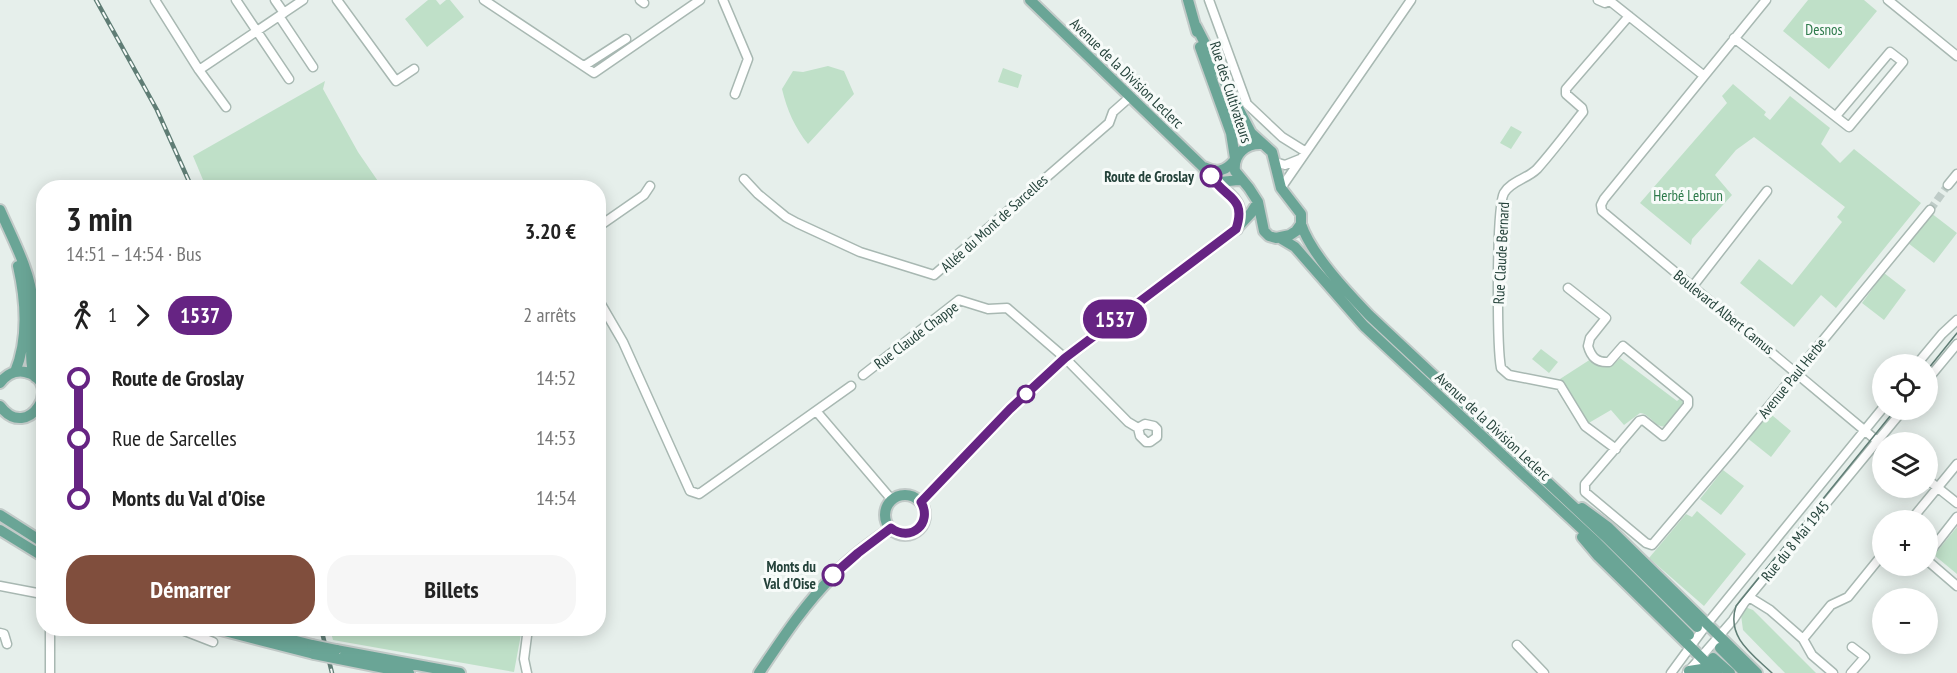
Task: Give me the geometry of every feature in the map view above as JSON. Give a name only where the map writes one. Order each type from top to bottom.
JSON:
[{"type":"main road","name":"Avenue de la Division Leclerc","points":[[1030,0],[1234,199],[1239,206],[1240,214],[1236,229]]},
{"type":"main road","points":[[1188,0],[1196,26]]},
{"type":"main road","name":"Rue des Cultivateurs","points":[[1196,26],[1246,124],[1254,137],[1272,152],[1275,162]]},
{"type":"main road","name":"Rue des Cultivateurs","points":[[1196,26],[1204,62],[1231,133],[1235,173],[1258,202]]},
{"type":"main road","points":[[1203,167],[1214,171],[1223,170],[1248,147],[1262,144]]},
{"type":"main road","points":[[1275,162],[1281,188]]},
{"type":"main road","points":[[1211,176],[1223,183],[1242,180]]},
{"type":"main road","name":"Avenue de la Division Leclerc","points":[[1281,188],[1300,211],[1302,224],[1313,247],[1344,288],[1549,491]]},
{"type":"main road","points":[[921,502],[1003,416],[1065,358],[1236,229],[1258,202]]},
{"type":"main road","points":[[1258,202],[1265,232]]},
{"type":"main road","points":[[0,210],[30,286],[34,319],[31,365],[35,377]]},
{"type":"main road","points":[[1280,238],[1293,234],[1302,224]]},
{"type":"main road","points":[[1236,229],[1253,227],[1265,232]]},
{"type":"main road","points":[[8,231],[20,274],[25,318],[21,354],[15,372]]},
{"type":"main road","name":"Avenue de la Division Leclerc","points":[[1265,232],[1294,247],[1364,326],[1549,491],[1698,629],[1718,635],[1757,673]]},
{"type":"main road","points":[[1,380],[15,372],[23,372],[35,377]]},
{"type":"main road","points":[[0,406],[11,416]]},
{"type":"main road","points":[[0,423],[11,416],[25,417],[36,410]]},
{"type":"main road","points":[[1549,491],[1598,556],[1717,673]]},
{"type":"main road","points":[[904,495],[921,502],[924,508],[924,520],[917,531],[907,534],[896,532],[891,528],[886,517],[888,505],[892,500],[904,495]]},
{"type":"main road","points":[[0,518],[36,538]]},
{"type":"main road","points":[[759,673],[801,613],[842,566],[891,528]]},
{"type":"main road","points":[[0,530],[36,552]]},
{"type":"main road","points":[[771,673],[777,655],[801,613]]},
{"type":"main road","points":[[251,636],[337,654],[410,673]]},
{"type":"main road","points":[[272,636],[313,649]]},
{"type":"main road","points":[[1730,673],[1717,653],[1745,673]]},
{"type":"main road","points":[[337,654],[460,673]]},
{"type":"main road","points":[[765,673],[770,656]]},
{"type":"main road","points":[[1688,672],[1702,669],[1717,673]]},
{"type":"street","points":[[155,0],[226,107]]},
{"type":"street","points":[[236,0],[289,79]]},
{"type":"street","points":[[274,0],[313,67]]},
{"type":"street","points":[[200,69],[303,0]]},
{"type":"street","points":[[337,0],[396,81],[414,69]]},
{"type":"street","points":[[484,0],[594,73],[700,0]]},
{"type":"street","points":[[723,0],[748,59],[735,94]]},
{"type":"street","points":[[1209,0],[1247,104],[1305,155]]},
{"type":"street","points":[[1281,188],[1411,0]]},
{"type":"street","points":[[1598,0],[1602,3],[1610,1],[1703,75],[1766,0]]},
{"type":"street","points":[[1888,0],[1957,56]]},
{"type":"street","name":"Rue Claude Bernard","points":[[1616,449],[1585,426],[1560,385],[1509,375],[1501,368],[1498,298],[1500,228],[1501,201],[1505,191],[1537,169],[1583,112],[1582,108],[1566,94],[1566,89],[1629,16]]},
{"type":"street","points":[[1734,38],[1849,127],[1903,62],[1890,52],[1836,116]]},
{"type":"street","points":[[584,66],[626,39]]},
{"type":"street","name":"Boulevard Albert Camus","points":[[1703,75],[1604,199],[1601,205],[1602,211],[1872,436]]},
{"type":"street","name":"Allée du Mont de Sarcelles","points":[[744,178],[758,194],[797,223],[860,252],[934,275],[1109,123],[1113,112],[1130,97]]},
{"type":"street","points":[[1275,162],[1285,165],[1305,155]]},
{"type":"street","points":[[1948,185],[1957,174]]},
{"type":"street","points":[[606,221],[644,195],[650,186]]},
{"type":"street","points":[[1693,286],[1767,191]]},
{"type":"street","name":"Avenue Paul Herbe","points":[[1616,449],[1585,484],[1585,492],[1646,543],[1653,545],[1930,210]]},
{"type":"street","points":[[1568,288],[1606,318],[1590,338],[1588,346],[1594,358],[1603,363],[1609,362],[1623,346],[1688,399],[1688,405],[1663,436],[1643,420],[1639,421],[1616,449]]},
{"type":"street","name":"Rue Claude Chappe","points":[[862,375],[959,300],[988,309],[1007,308],[1065,358],[1128,422],[1138,428]]},
{"type":"street","points":[[606,313],[623,342],[690,491],[699,495],[850,386]]},
{"type":"street","points":[[1925,354],[1957,320]]},
{"type":"street","points":[[1938,367],[1957,344]]},
{"type":"street","points":[[817,412],[892,500]]},
{"type":"street","name":"Rue du 8 Mai 1945","points":[[1671,673],[1691,647],[1698,629],[1874,420]]},
{"type":"street","name":"Rue du 8 Mai 1945","points":[[1688,672],[1872,451]]},
{"type":"street","points":[[1957,464],[1938,488],[1957,503]]},
{"type":"street","points":[[1919,510],[1930,498]]},
{"type":"street","points":[[1938,541],[1957,517]]},
{"type":"street","points":[[1803,639],[1831,604],[1848,597],[1872,567]]},
{"type":"street","points":[[1938,570],[1957,586]]},
{"type":"street","points":[[0,586],[36,594]]},
{"type":"street","points":[[1749,597],[1770,610],[1803,639],[1812,655],[1833,673]]},
{"type":"street","points":[[0,633],[4,634],[7,644]]},
{"type":"street","points":[[50,636],[50,673]]},
{"type":"street","points":[[198,636],[213,642]]},
{"type":"street","points":[[527,636],[524,659],[527,673]]},
{"type":"street","points":[[1517,645],[1544,673]]},
{"type":"street","points":[[1851,673],[1864,657],[1852,647]]},
{"type":"green space","points":[[428,0],[436,0],[440,5],[450,0],[464,17],[427,47],[405,19]]},
{"type":"green space","name":"Desnos","points":[[1808,0],[1864,0],[1877,11],[1829,69],[1783,31]]},
{"type":"green space","points":[[828,66],[844,71],[854,94],[808,144],[792,118],[782,89],[793,71],[803,72]]},
{"type":"green space","points":[[1003,68],[1022,75],[1018,88],[998,82]]},
{"type":"green space","points":[[325,81],[323,89],[358,152],[377,180],[203,180],[193,156]]},
{"type":"green space","name":"Herbé Lebrun","points":[[1733,84],[1766,112],[1764,115],[1770,120],[1790,96],[1830,128],[1821,144],[1840,163],[1854,149],[1921,203],[1836,308],[1821,295],[1794,327],[1740,283],[1759,259],[1792,285],[1842,222],[1837,217],[1845,207],[1754,137],[1736,150],[1715,175],[1732,195],[1692,239],[1691,245],[1640,203],[1727,103],[1722,96]]},
{"type":"green space","points":[[1511,126],[1522,132],[1511,149],[1500,143]]},
{"type":"green space","points":[[1931,213],[1957,233],[1934,263],[1908,243]]},
{"type":"green space","points":[[1884,273],[1906,290],[1884,320],[1862,303]]},
{"type":"green space","points":[[1541,349],[1558,362],[1549,373],[1532,359]]},
{"type":"green space","points":[[1620,358],[1677,401],[1682,397],[1684,399],[1683,405],[1666,426],[1659,425],[1640,413],[1624,425],[1611,410],[1587,424],[1560,379],[1591,359],[1606,366],[1614,364]]},
{"type":"green space","points":[[1767,411],[1791,431],[1771,457],[1746,437]]},
{"type":"green space","points":[[1723,470],[1744,486],[1721,515],[1700,499]]},
{"type":"green space","points":[[1697,511],[1746,554],[1704,606],[1649,558],[1686,514],[1692,517]]},
{"type":"green space","points":[[1957,527],[1957,574],[1938,558],[1938,550]]},
{"type":"green space","points":[[1745,607],[1753,610],[1816,673],[1785,673],[1743,630],[1741,615]]},
{"type":"green space","points":[[332,636],[521,636],[514,672],[333,640]]},
{"type":"tunnel","points":[[1930,210],[1948,185]]},
{"type":"tram line","points":[[1938,357],[1957,333]]},
{"type":"tram line","points":[[1772,673],[1749,652],[1738,636],[1734,617],[1736,606],[1887,420]]},
{"type":"railway","points":[[96,0],[157,110],[188,180]]},
{"type":"railway","points":[[323,636],[332,673]]},
{"type":"bus line","name":"1537","points":[[833,575],[891,528],[901,534],[917,531],[925,514],[921,502],[1036,384],[1065,358],[1236,229],[1240,214],[1239,206],[1211,176]]},
{"type":"place","name":"Route de Groslay","points":[[1211,176]]},
{"type":"place","name":"Monts du Val d'Oise","points":[[833,575]]}]
